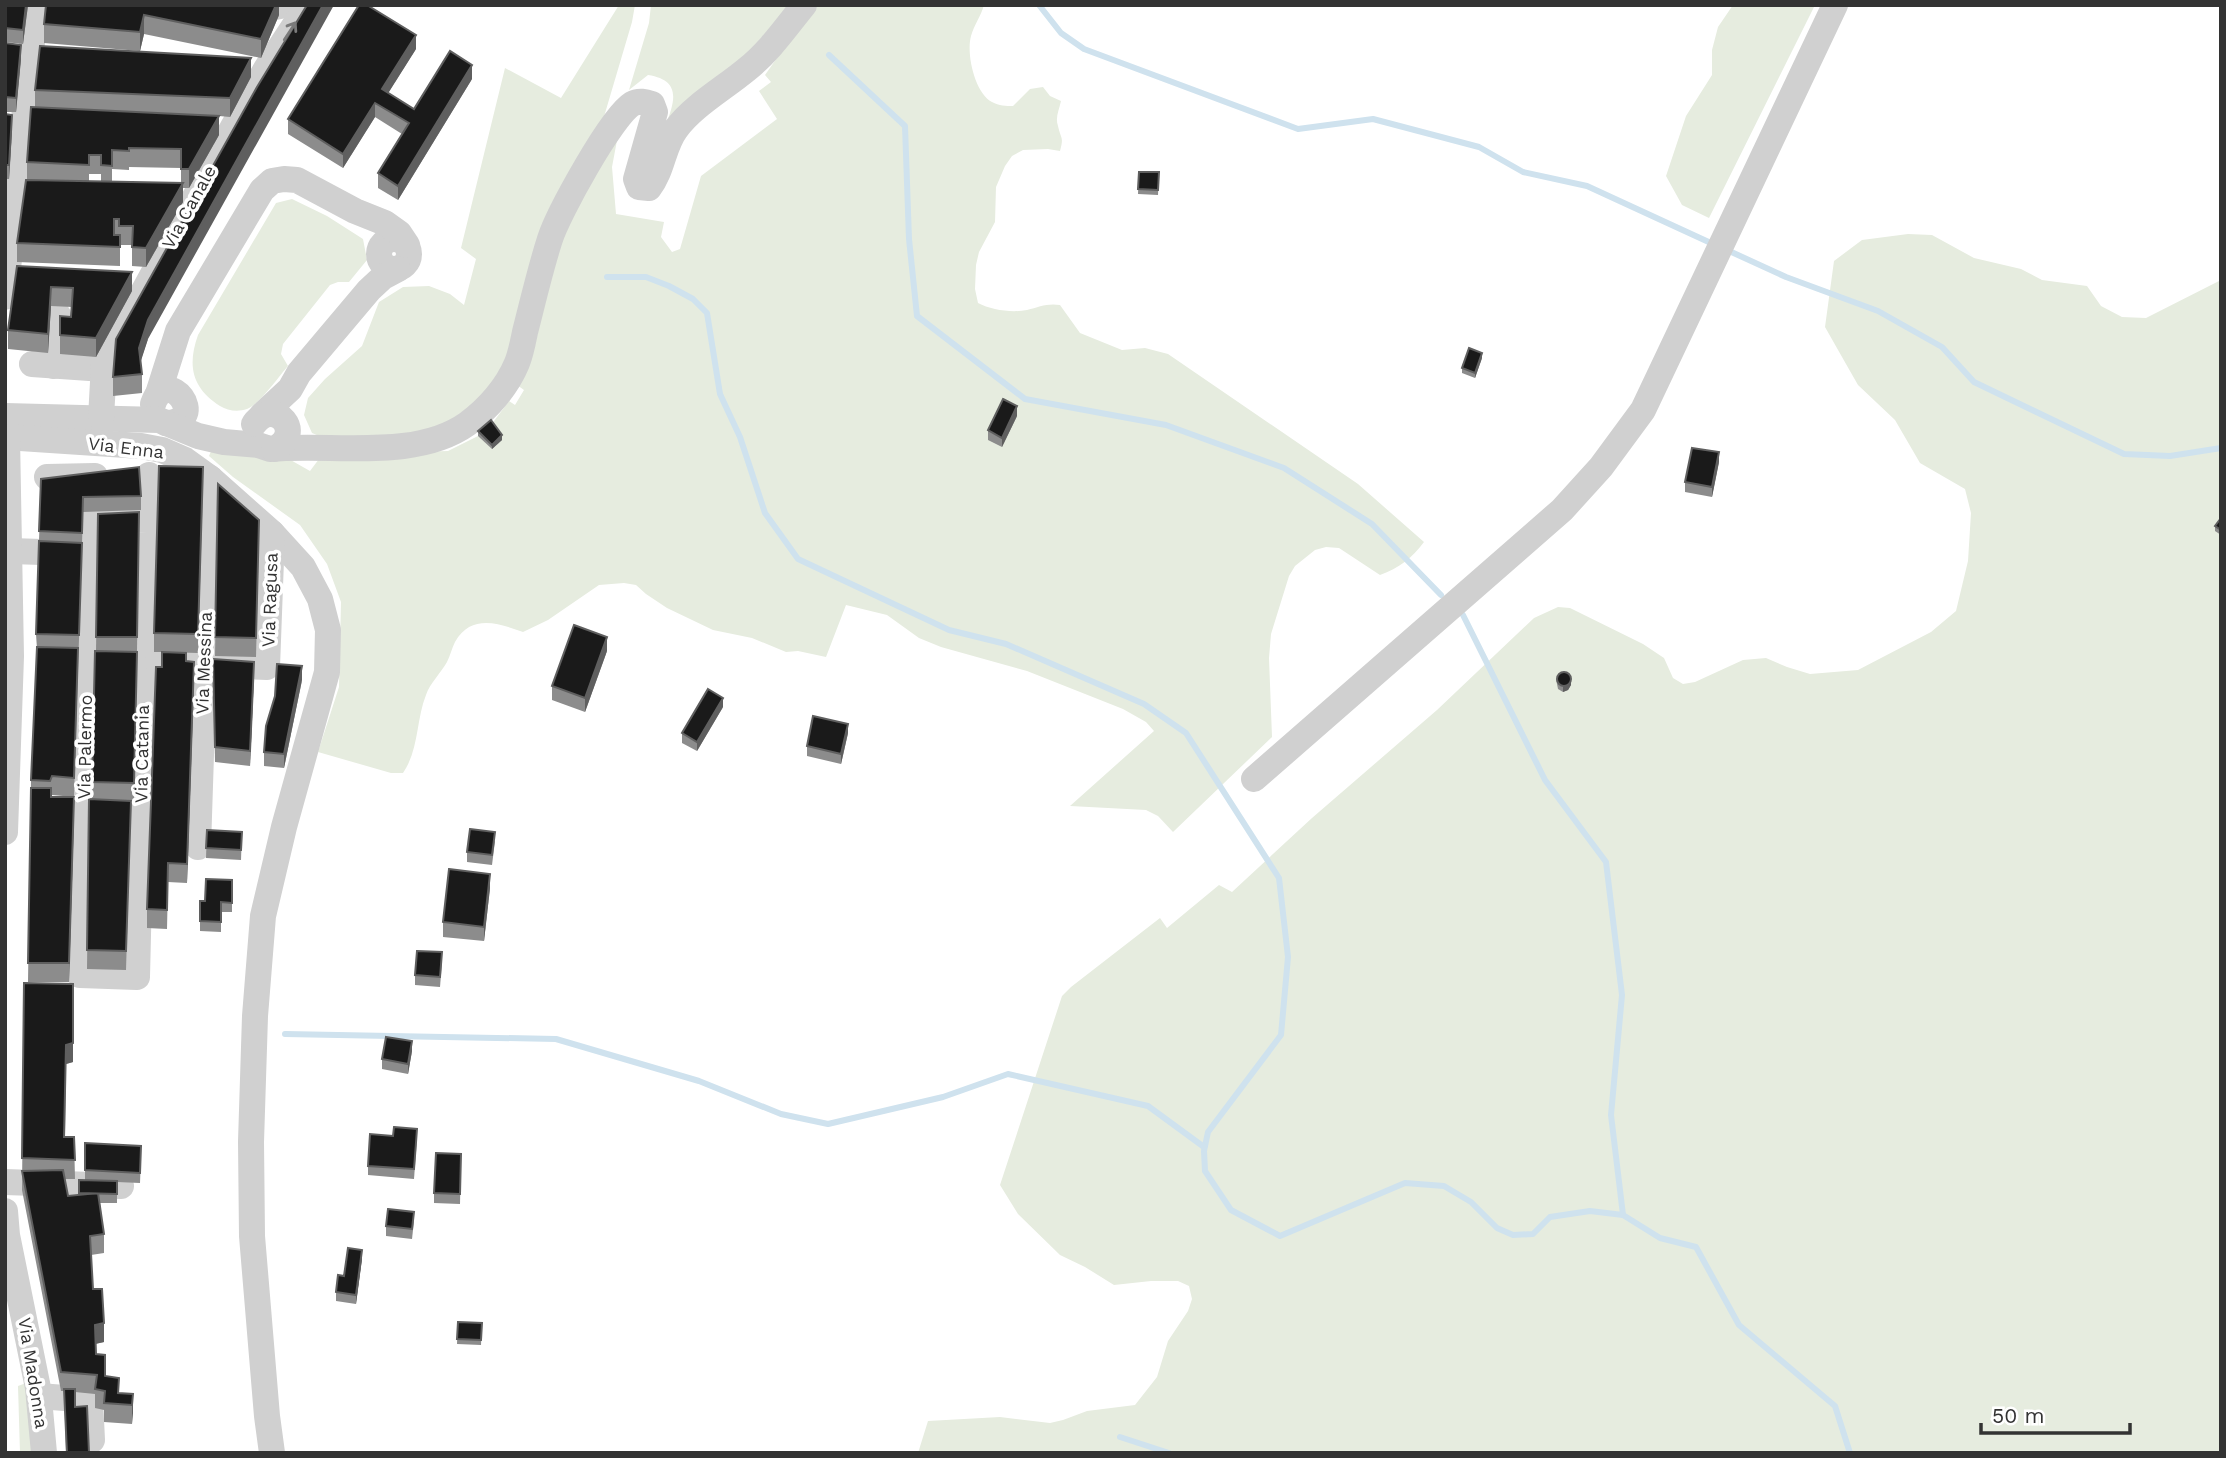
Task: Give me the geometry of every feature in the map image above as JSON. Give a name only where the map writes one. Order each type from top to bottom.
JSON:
[{"type":"street","points":[[13,280],[11,190],[18,52],[36,5]]},
{"type":"street","points":[[261,5],[284,6]]},
{"type":"street","name":"Via Canale","points":[[101,418],[104,364],[136,279],[196,196],[266,69],[308,5]]},
{"type":"street","points":[[167,405],[198,436],[224,442],[270,430],[324,447],[392,446],[428,442],[447,436],[485,410],[501,391],[517,363],[550,238],[570,197],[618,118],[633,104],[644,101],[652,104],[655,112],[636,178],[639,187],[649,188],[657,179],[674,130],[709,97],[748,69],[804,5]]},
{"type":"street","points":[[1254,779],[1562,510],[1601,467],[1643,410],[1835,5]]},
{"type":"street","points":[[18,52],[58,55]]},
{"type":"street","points":[[238,67],[266,69]]},
{"type":"street","points":[[14,118],[52,119]]},
{"type":"street","points":[[205,126],[233,127]]},
{"type":"street","points":[[167,405],[173,348],[178,331],[262,190],[272,181],[284,178],[297,180],[355,211],[385,223],[399,233],[392,255],[369,290],[299,373],[270,430]]},
{"type":"street","points":[[11,190],[44,191]]},
{"type":"street","points":[[168,195],[196,196]]},
{"type":"street","points":[[58,315],[43,365],[104,369]]},
{"type":"street","points":[[82,659],[10,551],[6,430],[101,418],[167,405]]},
{"type":"street","name":"Via Enna","points":[[6,430],[141,446],[162,450],[185,460],[210,478],[272,533],[303,567],[320,599],[328,629],[327,672],[284,827],[263,916],[255,1016],[251,1142],[252,1236],[272,1453]]},
{"type":"street","points":[[47,477],[166,474],[175,471],[185,460]]},
{"type":"street","name":"Via Catania","points":[[80,975],[137,977],[103,809],[82,659],[148,520],[149,475]]},
{"type":"street","name":"Via Messina","points":[[198,847],[210,478]]},
{"type":"street","name":"Via Palermo","points":[[80,975],[103,809],[82,659],[91,519],[148,520]]},
{"type":"street","name":"Via Ragusa","points":[[204,664],[267,667],[272,533]]},
{"type":"street","points":[[10,551],[90,554]]},
{"type":"street","points":[[82,659],[204,664]]},
{"type":"street","points":[[5,831],[6,822],[82,659]]},
{"type":"street","points":[[5,1182],[121,1186]]},
{"type":"street","name":"Via Madonna","points":[[6,1231],[39,1396],[44,1453]]},
{"type":"street","points":[[39,1396],[90,1400],[92,1440]]},
{"type":"shaded area","points":[[619,5],[635,5],[603,120],[509,355],[491,391],[432,434],[324,438],[312,433],[304,415],[308,398],[362,346],[379,302],[403,287],[429,286],[450,294],[464,305],[476,259],[461,248],[505,68],[561,98]]},
{"type":"shaded area","points":[[651,5],[791,5],[744,57],[666,124],[673,92],[666,81],[648,75],[629,90],[649,23]]},
{"type":"shaded area","points":[[814,5],[984,5],[971,36],[970,53],[973,72],[986,97],[997,104],[1013,106],[1030,89],[1043,87],[1050,96],[1061,101],[1057,120],[1062,140],[1060,151],[1023,150],[1012,156],[996,187],[995,222],[979,252],[976,265],[975,289],[978,303],[995,309],[1015,311],[1060,305],[1080,333],[1122,350],[1145,348],[1168,354],[1358,484],[1424,542],[1405,562],[1380,575],[1339,548],[1315,550],[1295,566],[1289,576],[1271,634],[1269,658],[1272,737],[1173,832],[1158,816],[1146,810],[1070,806],[1154,731],[1146,722],[1123,709],[1027,671],[941,647],[919,638],[887,615],[846,605],[826,657],[798,651],[786,652],[752,638],[713,630],[667,608],[636,585],[624,583],[599,585],[548,620],[523,632],[486,623],[469,627],[461,633],[447,662],[428,691],[412,755],[403,773],[391,773],[318,752],[339,687],[341,602],[327,564],[300,525],[233,477],[209,456],[212,449],[280,454],[310,471],[322,455],[448,451],[478,436],[491,425],[509,401],[515,405],[524,390],[517,385],[568,217],[618,135],[612,167],[616,214],[664,222],[661,237],[672,252],[680,249],[701,176],[777,119],[759,91],[771,82],[765,75]]},
{"type":"shaded area","points":[[1733,5],[1815,5],[1709,218],[1682,205],[1666,176],[1686,116],[1712,75],[1712,50],[1718,27]]},
{"type":"shaded area","points":[[292,199],[327,216],[363,239],[367,260],[349,282],[330,285],[283,344],[281,354],[288,366],[263,396],[247,409],[226,409],[203,392],[194,375],[193,357],[198,335],[276,203]]},
{"type":"shaded area","points":[[1908,234],[1932,235],[1974,258],[2021,269],[2042,280],[2087,286],[2101,306],[2122,317],[2146,318],[2221,280],[2221,1453],[918,1453],[928,1421],[1000,1417],[1050,1423],[1087,1411],[1135,1405],[1157,1377],[1168,1341],[1188,1311],[1192,1299],[1189,1286],[1178,1281],[1114,1285],[1060,1255],[1018,1214],[1000,1185],[1062,996],[1071,987],[1160,918],[1167,928],[1219,885],[1232,892],[1312,818],[1437,710],[1534,618],[1558,607],[1570,608],[1643,644],[1664,658],[1673,678],[1683,684],[1695,682],[1743,660],[1766,658],[1810,674],[1858,670],[1931,632],[1956,611],[1968,561],[1971,513],[1965,489],[1920,463],[1895,420],[1858,385],[1825,327],[1834,261],[1862,240]]},
{"type":"shaded area","points":[[26,1383],[35,1453],[20,1453],[18,1386]]},
{"type":"building","points":[[5,5],[26,5],[23,30],[5,28]]},
{"type":"building","points":[[46,5],[276,5],[261,39],[144,15],[140,32],[44,24]]},
{"type":"building","points":[[307,5],[323,5],[148,320],[139,348],[142,374],[113,377],[116,339],[257,87]]},
{"type":"building","points":[[359,5],[367,5],[416,35],[382,89],[414,109],[450,51],[472,65],[398,186],[378,173],[409,123],[375,103],[343,154],[288,119]]},
{"type":"building","points":[[5,43],[21,45],[16,98],[5,97]]},
{"type":"building","points":[[40,46],[251,58],[230,98],[35,90]]},
{"type":"building","points":[[31,107],[219,116],[189,169],[181,169],[181,149],[112,150],[112,166],[101,165],[101,155],[89,155],[89,165],[27,162]]},
{"type":"building","points":[[5,114],[12,115],[9,165],[5,165]]},
{"type":"building","points":[[1139,172],[1159,172],[1158,190],[1138,189]]},
{"type":"building","points":[[26,180],[183,183],[146,248],[132,247],[133,226],[119,226],[119,219],[114,219],[114,235],[120,235],[120,247],[17,243]]},
{"type":"building","points":[[17,266],[132,272],[96,338],[60,335],[60,316],[71,317],[73,288],[51,287],[48,334],[8,330]]},
{"type":"building","points":[[1469,348],[1482,353],[1475,373],[1462,368]]},
{"type":"building","points":[[1003,399],[1017,406],[1002,438],[988,430]]},
{"type":"building","points":[[491,420],[502,435],[492,445],[478,431]]},
{"type":"building","points":[[1692,448],[1719,452],[1712,487],[1685,482]]},
{"type":"building","points":[[159,466],[203,467],[198,634],[154,633]]},
{"type":"building","points":[[139,467],[141,496],[83,497],[82,533],[39,531],[41,479]]},
{"type":"building","points":[[218,484],[259,520],[256,638],[215,637]]},
{"type":"building","points":[[139,512],[137,637],[96,637],[98,514]]},
{"type":"building","points":[[2221,518],[2221,530],[2215,526]]},
{"type":"building","points":[[39,541],[82,543],[79,635],[36,634]]},
{"type":"building","points":[[574,625],[607,637],[585,698],[552,686]]},
{"type":"building","points":[[37,647],[78,648],[74,778],[52,776],[50,781],[31,780]]},
{"type":"building","points":[[95,651],[137,652],[134,783],[92,782]]},
{"type":"building","points":[[162,652],[186,653],[186,661],[194,662],[187,864],[168,863],[167,910],[147,909],[156,667],[162,667]]},
{"type":"building","points":[[213,659],[254,662],[250,751],[215,747]]},
{"type":"building","points":[[277,664],[302,666],[284,754],[264,752],[266,726],[275,696]]},
{"type":"building","points":[[1561,672],[1567,672],[1571,679],[1567,686],[1561,686],[1557,682],[1557,676]]},
{"type":"building","points":[[708,689],[723,698],[697,742],[682,733]]},
{"type":"building","points":[[813,716],[848,724],[841,754],[807,746]]},
{"type":"building","points":[[31,788],[51,788],[51,797],[74,797],[69,963],[28,963]]},
{"type":"building","points":[[89,799],[131,801],[126,951],[87,950]]},
{"type":"building","points":[[470,829],[495,832],[492,855],[467,852]]},
{"type":"building","points":[[207,830],[242,832],[241,850],[206,848]]},
{"type":"building","points":[[449,869],[490,874],[484,927],[443,922]]},
{"type":"building","points":[[206,879],[232,880],[232,903],[221,902],[221,922],[200,921],[200,901],[205,901]]},
{"type":"building","points":[[417,951],[442,952],[440,977],[415,975]]},
{"type":"building","points":[[24,983],[73,984],[73,1043],[66,1045],[64,1137],[74,1137],[75,1160],[22,1158]]},
{"type":"building","points":[[386,1037],[412,1041],[408,1064],[382,1059]]},
{"type":"building","points":[[394,1127],[417,1129],[414,1169],[368,1166],[370,1134],[393,1136]]},
{"type":"building","points":[[85,1143],[141,1146],[140,1173],[85,1170]]},
{"type":"building","points":[[436,1153],[461,1154],[460,1194],[434,1193]]},
{"type":"building","points":[[63,1170],[68,1196],[98,1193],[104,1234],[90,1236],[93,1289],[102,1289],[104,1323],[95,1325],[96,1354],[105,1355],[105,1376],[119,1378],[118,1393],[133,1394],[132,1405],[104,1403],[105,1391],[95,1389],[97,1375],[61,1372],[22,1171]]},
{"type":"building","points":[[79,1180],[117,1181],[117,1194],[79,1193]]},
{"type":"building","points":[[388,1209],[414,1212],[412,1229],[386,1226]]},
{"type":"building","points":[[348,1248],[362,1250],[356,1295],[336,1292],[338,1275],[344,1276]]},
{"type":"building","points":[[458,1322],[482,1323],[481,1340],[457,1339]]},
{"type":"building","points":[[64,1389],[75,1389],[75,1407],[87,1406],[89,1453],[67,1453]]},
{"type":"waterway","points":[[1039,5],[1061,33],[1084,49],[1298,129],[1373,119],[1479,147],[1523,172],[1587,186],[1713,244]]},
{"type":"waterway","points":[[829,55],[905,126],[909,239],[917,316],[1025,399],[1166,425],[1284,468],[1372,524],[1441,595]]},
{"type":"waterway","points":[[1727,250],[1786,277],[1878,311],[1942,347],[1974,382],[2124,454],[2170,456],[2221,448]]},
{"type":"waterway","points":[[607,277],[646,277],[693,299],[707,313],[720,394],[740,437],[765,513],[798,559],[949,630],[1006,644],[1144,704],[1186,733],[1279,878],[1288,957],[1281,1035],[1208,1132],[1204,1151],[1205,1171],[1231,1210],[1280,1236],[1405,1183],[1444,1186],[1471,1202],[1497,1228],[1513,1235],[1533,1234],[1550,1217],[1590,1211],[1623,1215],[1660,1238],[1696,1247],[1739,1325],[1835,1406],[1850,1453]]},
{"type":"waterway","points":[[1463,615],[1545,780],[1606,862],[1622,995],[1611,1115],[1623,1215]]},
{"type":"waterway","points":[[285,1034],[556,1039],[699,1081],[781,1114],[828,1124],[943,1097],[1008,1074],[1148,1106],[1204,1147]]},
{"type":"waterway","points":[[1120,1437],[1169,1453]]}]
